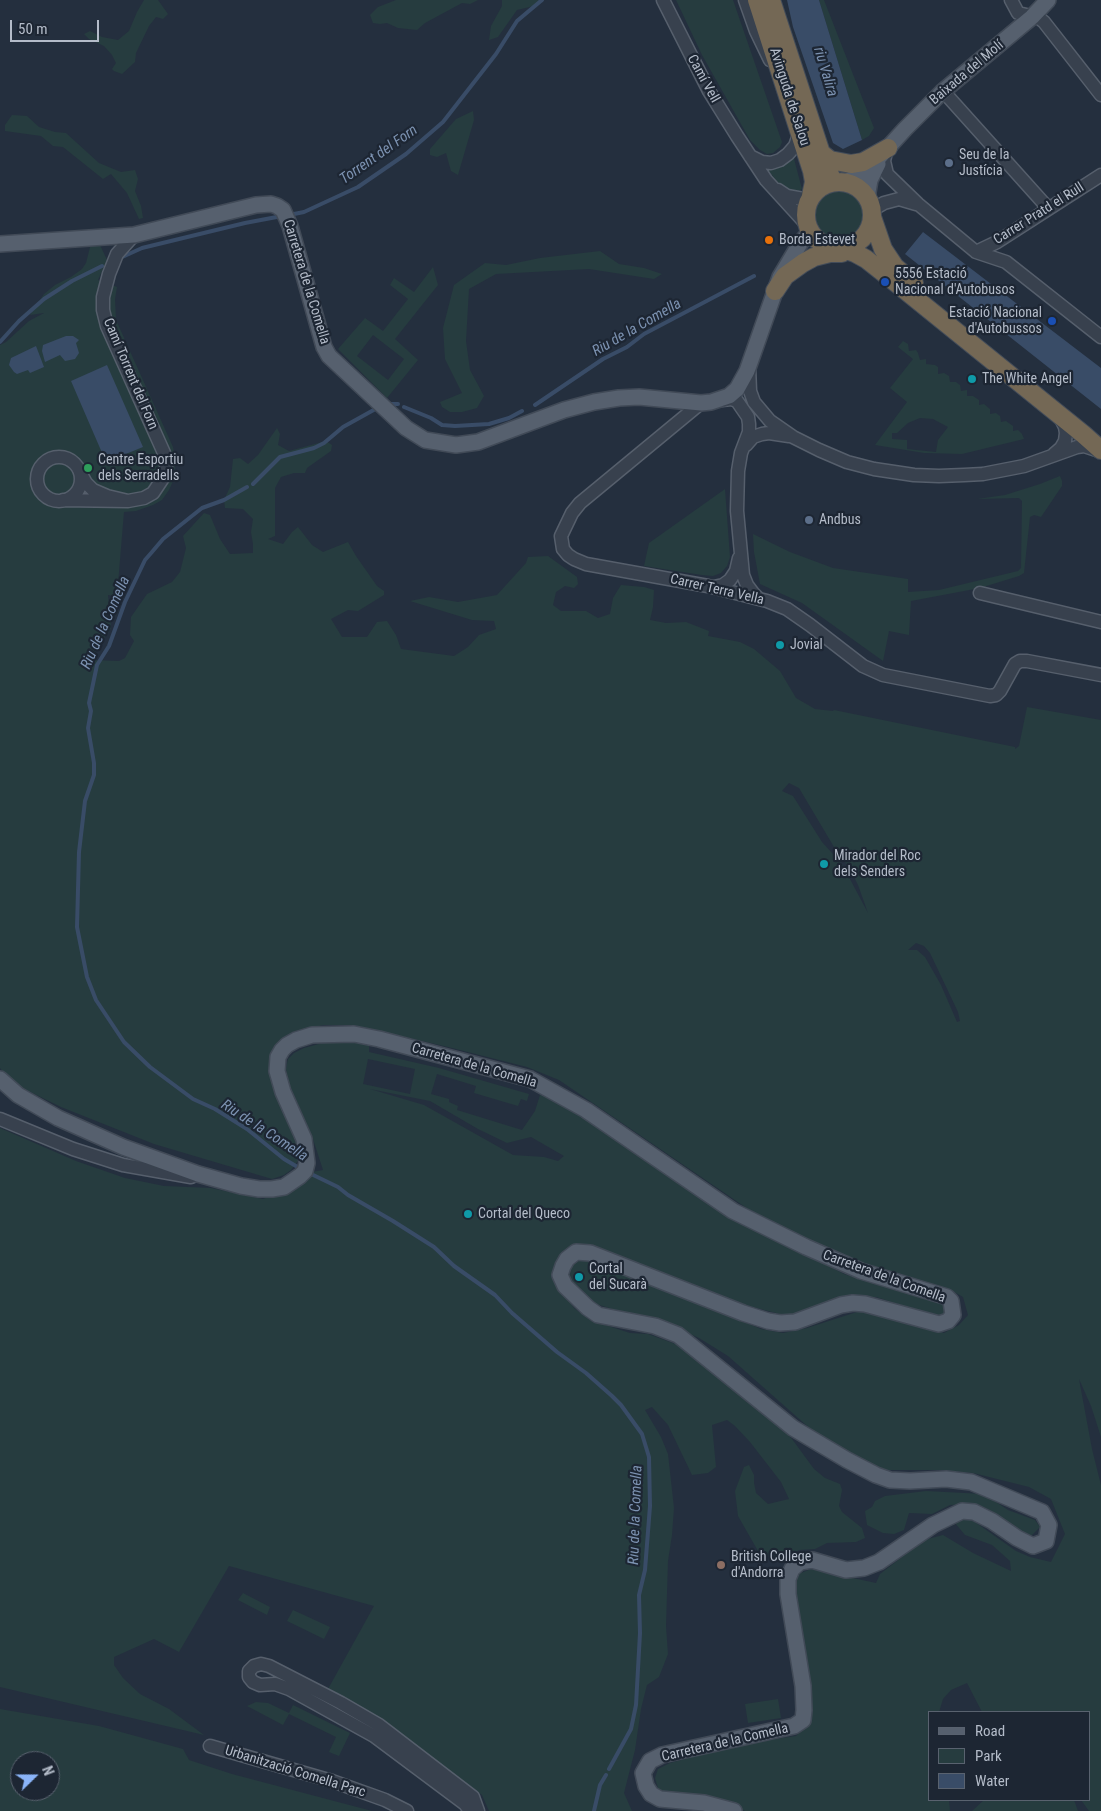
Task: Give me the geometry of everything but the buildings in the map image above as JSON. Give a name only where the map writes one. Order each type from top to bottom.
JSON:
[{"type":"highway","name":"Avinguda de Salou","points":[[757,0],[812,171],[814,182],[810,198]]},
{"type":"highway","name":"Avinguda de Salou","points":[[771,0],[821,152],[843,181]]},
{"type":"highway","points":[[821,152],[830,160],[851,164],[863,162],[888,148]]},
{"type":"highway","points":[[1101,436],[896,267],[883,249],[871,209],[858,188],[843,181],[823,185],[810,198],[805,211],[808,228],[818,241],[855,253],[866,259],[1101,451]]},
{"type":"highway","points":[[835,248],[853,245],[863,238],[870,227],[871,209]]},
{"type":"highway","points":[[775,292],[785,276],[803,262],[814,257],[851,253],[866,259]]},
{"type":"main road","name":"Baixada del Molí","points":[[843,181],[865,173],[918,114],[1032,17],[1048,0]]},
{"type":"main road","name":"Baixada del Molí","points":[[871,209],[868,192],[870,180],[888,148]]},
{"type":"main road","name":"Carretera de la Comella","points":[[0,244],[134,235],[256,205],[271,204],[277,206],[285,215],[324,347],[329,356],[406,428],[425,440],[456,445],[478,442],[564,410],[619,398],[639,397],[700,403],[722,400]]},
{"type":"main road","points":[[722,400],[737,389],[749,366],[780,277],[808,228]]},
{"type":"main road","points":[[785,267],[813,249],[835,248]]},
{"type":"main road","name":"Carretera de la Comella","points":[[0,1079],[18,1095],[58,1118],[123,1147],[198,1174],[241,1186],[272,1189],[284,1187],[300,1176],[305,1171],[307,1162],[304,1139],[279,1079],[278,1057],[287,1045],[305,1037],[354,1034],[530,1079],[586,1110],[733,1211],[860,1271],[936,1293],[951,1301],[953,1314],[948,1321],[939,1324],[873,1306],[853,1303],[841,1305],[795,1322],[780,1322],[743,1313],[590,1252],[576,1252],[567,1259],[563,1266],[560,1275],[565,1286],[598,1315],[655,1326],[678,1335],[793,1428],[847,1460],[890,1480],[946,1479],[971,1482],[1042,1512],[1049,1525],[1046,1541],[1033,1546],[974,1512],[962,1511],[933,1525],[880,1562],[864,1568],[846,1570],[812,1560],[800,1562],[792,1569],[788,1579],[788,1594],[803,1686],[803,1720],[794,1726],[662,1755],[650,1761],[644,1773],[646,1786],[651,1794],[660,1799],[704,1803],[734,1811]]},
{"type":"street","name":"Camí Vell","points":[[663,0],[709,91],[749,156],[766,180],[808,228]]},
{"type":"street","points":[[744,0],[756,31],[789,96]]},
{"type":"street","points":[[1011,0],[1018,12],[1039,18],[1044,22],[1101,95]]},
{"type":"street","points":[[943,91],[1048,208]]},
{"type":"street","points":[[749,156],[762,162],[771,163],[780,160],[795,146],[800,132]]},
{"type":"street","points":[[888,148],[884,161],[887,174],[918,204],[976,252],[1006,262],[1101,337]]},
{"type":"street","name":"Carrer Pratd el Rull","points":[[976,252],[998,242],[1101,175]]},
{"type":"street","name":"Camí Vell","points":[[766,180],[787,196],[810,198]]},
{"type":"street","points":[[871,209],[899,199],[918,204]]},
{"type":"street","name":"Camí Torrent del Forn","points":[[128,501],[144,498],[153,493],[165,475],[166,466],[164,453],[107,326],[103,310],[106,282],[117,254],[134,235]]},
{"type":"street","points":[[744,446],[756,431],[758,424],[758,417],[750,391],[749,366]]},
{"type":"street","points":[[708,586],[723,585],[730,580],[736,571],[740,558],[738,484],[741,453],[749,432],[748,417],[737,401],[731,399],[722,400]]},
{"type":"street","points":[[754,402],[770,420],[794,437],[847,462],[874,469],[914,475],[983,474],[1024,466],[1084,446],[1093,447],[1101,451]]},
{"type":"street","name":"Carrer Terra Vella","points":[[700,403],[580,503],[562,530],[563,549],[568,555],[574,560],[586,564],[708,586],[759,598],[787,610],[810,625],[863,666],[883,675],[990,696],[996,695],[1000,691],[1015,664],[1020,661],[1101,675]]},
{"type":"street","points":[[1050,457],[1061,448],[1065,441],[1066,433],[1062,419],[1054,411]]},
{"type":"street","points":[[744,446],[753,437],[762,434],[769,433],[794,437]]},
{"type":"street","points":[[54,457],[68,459],[78,468],[86,483],[93,490],[107,496],[128,501],[60,500],[46,497],[38,485],[38,471],[47,460],[54,457]]},
{"type":"street","points":[[60,500],[68,499],[78,489],[80,475],[78,468]]},
{"type":"street","points":[[740,545],[743,575],[753,594],[759,598]]},
{"type":"street","points":[[980,593],[1101,622]]},
{"type":"street","points":[[0,1119],[73,1149],[123,1165],[191,1177],[198,1174]]},
{"type":"street","points":[[470,1811],[465,1804],[374,1736],[289,1689],[275,1684],[260,1685],[253,1682],[249,1677],[249,1671],[254,1666],[261,1664],[269,1666],[342,1703],[379,1725],[472,1798],[478,1811]]},
{"type":"street","name":"Urbanització Comella Parc","points":[[210,1746],[332,1781],[385,1800],[407,1811]]},
{"type":"green space","points":[[144,0],[158,0],[168,14],[163,19],[156,17],[149,26],[136,53],[135,62],[122,74],[112,69],[116,63],[104,46],[89,39],[84,34],[90,31],[102,37],[118,40],[129,31]]},
{"type":"green space","points":[[396,0],[478,0],[470,4],[462,3],[425,23],[417,30],[398,28],[387,23],[373,23],[370,15],[378,7]]},
{"type":"green space","points":[[502,0],[542,0],[543,2],[517,10],[498,37],[489,40],[491,26],[502,6]]},
{"type":"green space","points":[[676,0],[733,0],[782,142],[780,147],[773,153],[767,154],[750,140],[702,55]]},
{"type":"green space","points":[[819,0],[824,0],[874,128],[869,136],[862,140]]},
{"type":"green space","points":[[473,111],[474,120],[458,175],[451,171],[446,153],[437,157],[430,155],[430,149],[456,119]]},
{"type":"green space","points":[[12,115],[27,116],[39,127],[66,133],[99,163],[121,172],[135,170],[138,179],[135,191],[143,218],[139,219],[127,193],[111,174],[103,179],[63,147],[53,146],[41,136],[5,131],[5,125]]},
{"type":"green space","points":[[793,155],[802,189],[796,192],[788,191],[780,185],[766,168]]},
{"type":"green space","points":[[839,188],[853,192],[861,200],[865,214],[861,228],[853,236],[839,240],[825,236],[817,228],[813,214],[817,200],[825,192]]},
{"type":"green space","points":[[91,243],[100,245],[107,260],[98,280],[117,287],[115,299],[116,320],[173,447],[175,458],[175,477],[162,500],[136,511],[124,512],[117,596],[108,595],[111,628],[90,660],[119,661],[125,658],[134,641],[130,635],[131,617],[147,594],[172,582],[180,572],[186,548],[183,536],[204,513],[210,515],[220,539],[230,554],[253,553],[251,532],[253,519],[243,509],[225,508],[224,500],[230,487],[233,459],[240,458],[248,464],[258,455],[277,428],[280,434],[278,445],[289,451],[326,441],[332,445],[331,451],[307,468],[305,473],[294,473],[281,477],[275,488],[275,536],[268,539],[283,544],[298,527],[312,545],[323,552],[348,542],[377,586],[384,591],[384,595],[358,611],[348,610],[331,619],[342,637],[367,637],[377,622],[387,621],[396,635],[401,649],[454,656],[468,647],[479,635],[496,629],[494,621],[472,620],[410,601],[429,597],[458,602],[497,595],[526,563],[528,557],[548,556],[577,577],[578,584],[574,588],[565,586],[556,592],[553,605],[561,611],[586,611],[598,618],[610,614],[613,598],[621,585],[654,590],[650,620],[666,623],[686,622],[709,631],[708,636],[740,642],[754,649],[780,671],[796,698],[815,709],[834,710],[1015,747],[1015,749],[1019,746],[1027,707],[1101,720],[1101,1437],[1091,1406],[1079,1379],[1101,1485],[1101,1811],[1089,1811],[1082,1801],[1091,1801],[1091,1711],[981,1711],[967,1683],[951,1690],[943,1699],[939,1711],[928,1711],[928,1801],[949,1801],[950,1811],[745,1811],[724,1803],[667,1794],[658,1788],[655,1778],[658,1769],[670,1763],[740,1744],[796,1736],[807,1725],[795,1579],[801,1573],[811,1569],[876,1583],[880,1574],[924,1540],[943,1535],[973,1553],[1011,1571],[1010,1561],[992,1545],[965,1535],[955,1523],[965,1518],[975,1522],[1016,1551],[1030,1557],[1051,1562],[1065,1534],[1051,1499],[1029,1487],[973,1473],[938,1470],[885,1470],[839,1450],[806,1425],[728,1356],[699,1338],[679,1329],[586,1301],[567,1277],[571,1264],[577,1260],[586,1261],[625,1273],[680,1294],[761,1329],[783,1333],[807,1328],[860,1311],[944,1333],[959,1325],[968,1315],[963,1297],[949,1289],[867,1266],[823,1247],[748,1209],[559,1080],[527,1067],[448,1047],[353,1025],[323,1025],[294,1032],[277,1045],[269,1062],[275,1090],[294,1132],[300,1158],[291,1170],[284,1175],[272,1179],[154,1144],[61,1107],[10,1082],[0,1068],[0,345],[6,342],[29,321],[44,313],[30,315],[44,294],[82,269],[86,263]],"holes":[[[789,783],[799,788],[834,847],[850,869],[868,913],[842,864],[822,842],[793,796],[782,791]],[[916,943],[924,946],[930,953],[958,1012],[960,1021],[957,1022],[941,985],[925,957],[917,950],[908,950]]]},
{"type":"green space","points":[[600,251],[619,264],[644,268],[662,274],[654,279],[589,269],[496,274],[469,289],[466,341],[470,370],[484,396],[477,408],[462,412],[450,412],[442,407],[440,402],[462,393],[445,359],[443,328],[454,285],[485,263],[506,265],[540,258]]},
{"type":"green space","points":[[433,267],[438,285],[395,339],[418,360],[387,398],[338,349],[365,318],[383,331],[408,299],[390,285],[394,278],[414,292]],"holes":[[[373,335],[404,359],[388,380],[357,356]]]},
{"type":"green space","points":[[903,341],[908,344],[909,351],[916,350],[920,360],[926,359],[926,364],[938,367],[938,374],[944,373],[949,376],[950,382],[956,382],[960,385],[961,391],[967,390],[967,396],[973,396],[979,400],[979,405],[984,404],[990,409],[990,414],[996,413],[1000,416],[1001,422],[1006,421],[1013,426],[1013,431],[1018,430],[1024,439],[962,454],[924,453],[875,445],[907,402],[890,388],[913,359],[898,347]],"holes":[[[920,418],[933,419],[948,427],[938,440],[936,452],[907,449],[907,440],[892,439],[892,433],[897,433],[908,423]]]},
{"type":"green space","points":[[1060,476],[1062,486],[1041,517],[1034,515],[1030,517],[1024,573],[980,588],[911,601],[909,635],[889,631],[883,661],[802,603],[760,584],[754,552],[753,534],[790,552],[833,568],[908,579],[908,592],[939,590],[1018,571],[1021,568],[1022,501],[1019,498],[977,499],[1005,495]]},
{"type":"green space","points":[[725,489],[730,557],[727,566],[721,573],[713,576],[702,575],[644,566],[649,543]]},
{"type":"green space","points":[[330,1041],[360,1041],[369,1043],[369,1052],[439,1068],[529,1094],[527,1101],[521,1099],[518,1106],[474,1093],[476,1086],[437,1074],[431,1094],[449,1099],[449,1102],[458,1106],[457,1110],[522,1130],[535,1111],[540,1095],[549,1097],[580,1115],[726,1214],[844,1274],[944,1305],[946,1310],[944,1315],[938,1317],[876,1297],[855,1297],[839,1298],[798,1314],[780,1314],[744,1305],[585,1245],[574,1245],[560,1287],[574,1308],[590,1320],[630,1333],[648,1334],[681,1346],[759,1406],[792,1439],[814,1469],[825,1478],[840,1484],[842,1490],[839,1506],[842,1512],[862,1528],[865,1538],[856,1542],[827,1543],[815,1549],[799,1550],[783,1561],[770,1558],[758,1551],[738,1516],[735,1491],[744,1467],[749,1465],[754,1475],[756,1493],[768,1504],[789,1499],[781,1482],[750,1442],[727,1420],[712,1425],[716,1467],[708,1473],[692,1475],[668,1425],[652,1407],[645,1410],[661,1437],[668,1454],[674,1508],[668,1561],[666,1626],[668,1654],[659,1677],[647,1685],[641,1709],[635,1750],[624,1793],[632,1811],[489,1811],[482,1795],[386,1723],[328,1689],[374,1606],[229,1566],[179,1652],[154,1639],[114,1657],[114,1665],[123,1678],[140,1694],[169,1709],[204,1735],[0,1687],[0,1128],[76,1161],[125,1178],[164,1186],[211,1188],[263,1199],[300,1185],[312,1172],[323,1170],[312,1136],[289,1084],[286,1069],[288,1059],[294,1053],[304,1048]],"holes":[[[368,1059],[415,1069],[410,1094],[363,1084]],[[370,1089],[430,1101],[478,1129],[507,1143],[531,1137],[564,1156],[558,1161],[544,1157],[513,1155],[424,1105]]]},
{"type":"green space","points":[[926,1491],[984,1494],[1008,1510],[1035,1520],[1040,1527],[1032,1535],[1024,1535],[990,1510],[977,1504],[950,1505],[932,1514],[909,1513],[904,1530],[894,1534],[883,1533],[867,1525],[865,1511],[872,1507],[875,1501],[885,1496]]},
{"type":"green space","points":[[243,1593],[270,1607],[267,1615],[238,1600]]},
{"type":"green space","points":[[293,1610],[330,1627],[324,1639],[287,1621]]},
{"type":"green space","points":[[778,1699],[781,1718],[748,1723],[745,1704]]},
{"type":"green space","points":[[256,1702],[268,1703],[289,1713],[293,1705],[350,1733],[339,1756],[329,1752],[336,1737],[289,1714],[283,1725],[247,1706]]},
{"type":"green space","points":[[0,1709],[99,1726],[183,1749],[189,1760],[232,1774],[372,1811],[0,1811]]},
{"type":"green space","points":[[983,1801],[1074,1801],[1078,1811],[972,1811]]},
{"type":"water","name":"riu Valira","points":[[787,0],[819,0],[862,140],[843,149],[833,143],[793,27]]},
{"type":"water","points":[[923,232],[1101,368],[1101,409],[905,254]]},
{"type":"water","points":[[66,336],[73,336],[79,340],[76,343],[79,353],[75,359],[65,361],[60,355],[45,362],[42,351],[43,345]]},
{"type":"water","points":[[36,346],[44,367],[30,373],[28,370],[17,374],[14,372],[9,365],[11,358]]},
{"type":"water","points":[[107,365],[143,447],[106,462],[71,381]]},
{"type":"waterway","name":"Torrent del Forn","points":[[289,215],[304,212],[358,187],[406,154],[443,122],[496,54],[517,21],[542,0]]},
{"type":"waterway","name":"Torrent del Forn","points":[[120,258],[142,248],[282,216]]},
{"type":"waterway","name":"Torrent del Forn","points":[[0,342],[19,321],[44,299],[72,281],[102,266]]},
{"type":"waterway","name":"Riu de la Comella","points":[[535,405],[603,359],[627,347],[644,334],[754,276]]},
{"type":"waterway","name":"Riu de la Comella","points":[[387,404],[398,404]]},
{"type":"waterway","name":"Riu de la Comella","points":[[253,484],[280,457],[314,448],[324,443],[343,427],[379,407]]},
{"type":"waterway","name":"Riu de la Comella","points":[[404,407],[431,418],[442,425],[455,426],[489,424],[509,418],[522,411]]},
{"type":"waterway","name":"Riu de la Comella","points":[[247,487],[224,500],[202,508],[163,539],[145,560],[125,602],[109,646],[97,665],[89,703],[91,711],[88,728],[94,763],[94,775],[85,801],[79,852],[77,927],[87,977],[96,1000],[124,1042],[150,1067],[193,1099],[215,1109],[247,1129],[284,1159],[301,1169]]},
{"type":"waterway","name":"Riu de la Comella","points":[[307,1172],[338,1187],[434,1247],[454,1266],[495,1295],[512,1313],[557,1352],[586,1373],[612,1396],[642,1434],[649,1457],[650,1506],[645,1570],[639,1595],[640,1633],[636,1705],[631,1729],[609,1769]]},
{"type":"waterway","name":"Riu de la Comella","points":[[594,1811],[600,1785],[606,1775]]},
{"type":"place","name":"Seu de la Justícia","points":[[949,163]]},
{"type":"place","name":"Borda Estevet","points":[[769,240]]},
{"type":"place","name":"5556 Estació Nacional d'Autobusos","points":[[885,282]]},
{"type":"place","name":"Estació Nacional d'Autobussos","points":[[1052,321]]},
{"type":"place","name":"The White Angel","points":[[972,379]]},
{"type":"place","name":"Centre Esportiu dels Serradells","points":[[88,468]]},
{"type":"place","name":"Andbus","points":[[809,520]]},
{"type":"place","name":"Jovial","points":[[780,645]]},
{"type":"place","name":"Mirador del Roc dels Senders","points":[[824,864]]},
{"type":"place","name":"Cortal del Queco","points":[[468,1214]]},
{"type":"place","name":"Cortal del Sucarà","points":[[579,1277]]},
{"type":"place","name":"British College d'Andorra","points":[[721,1565]]}]
